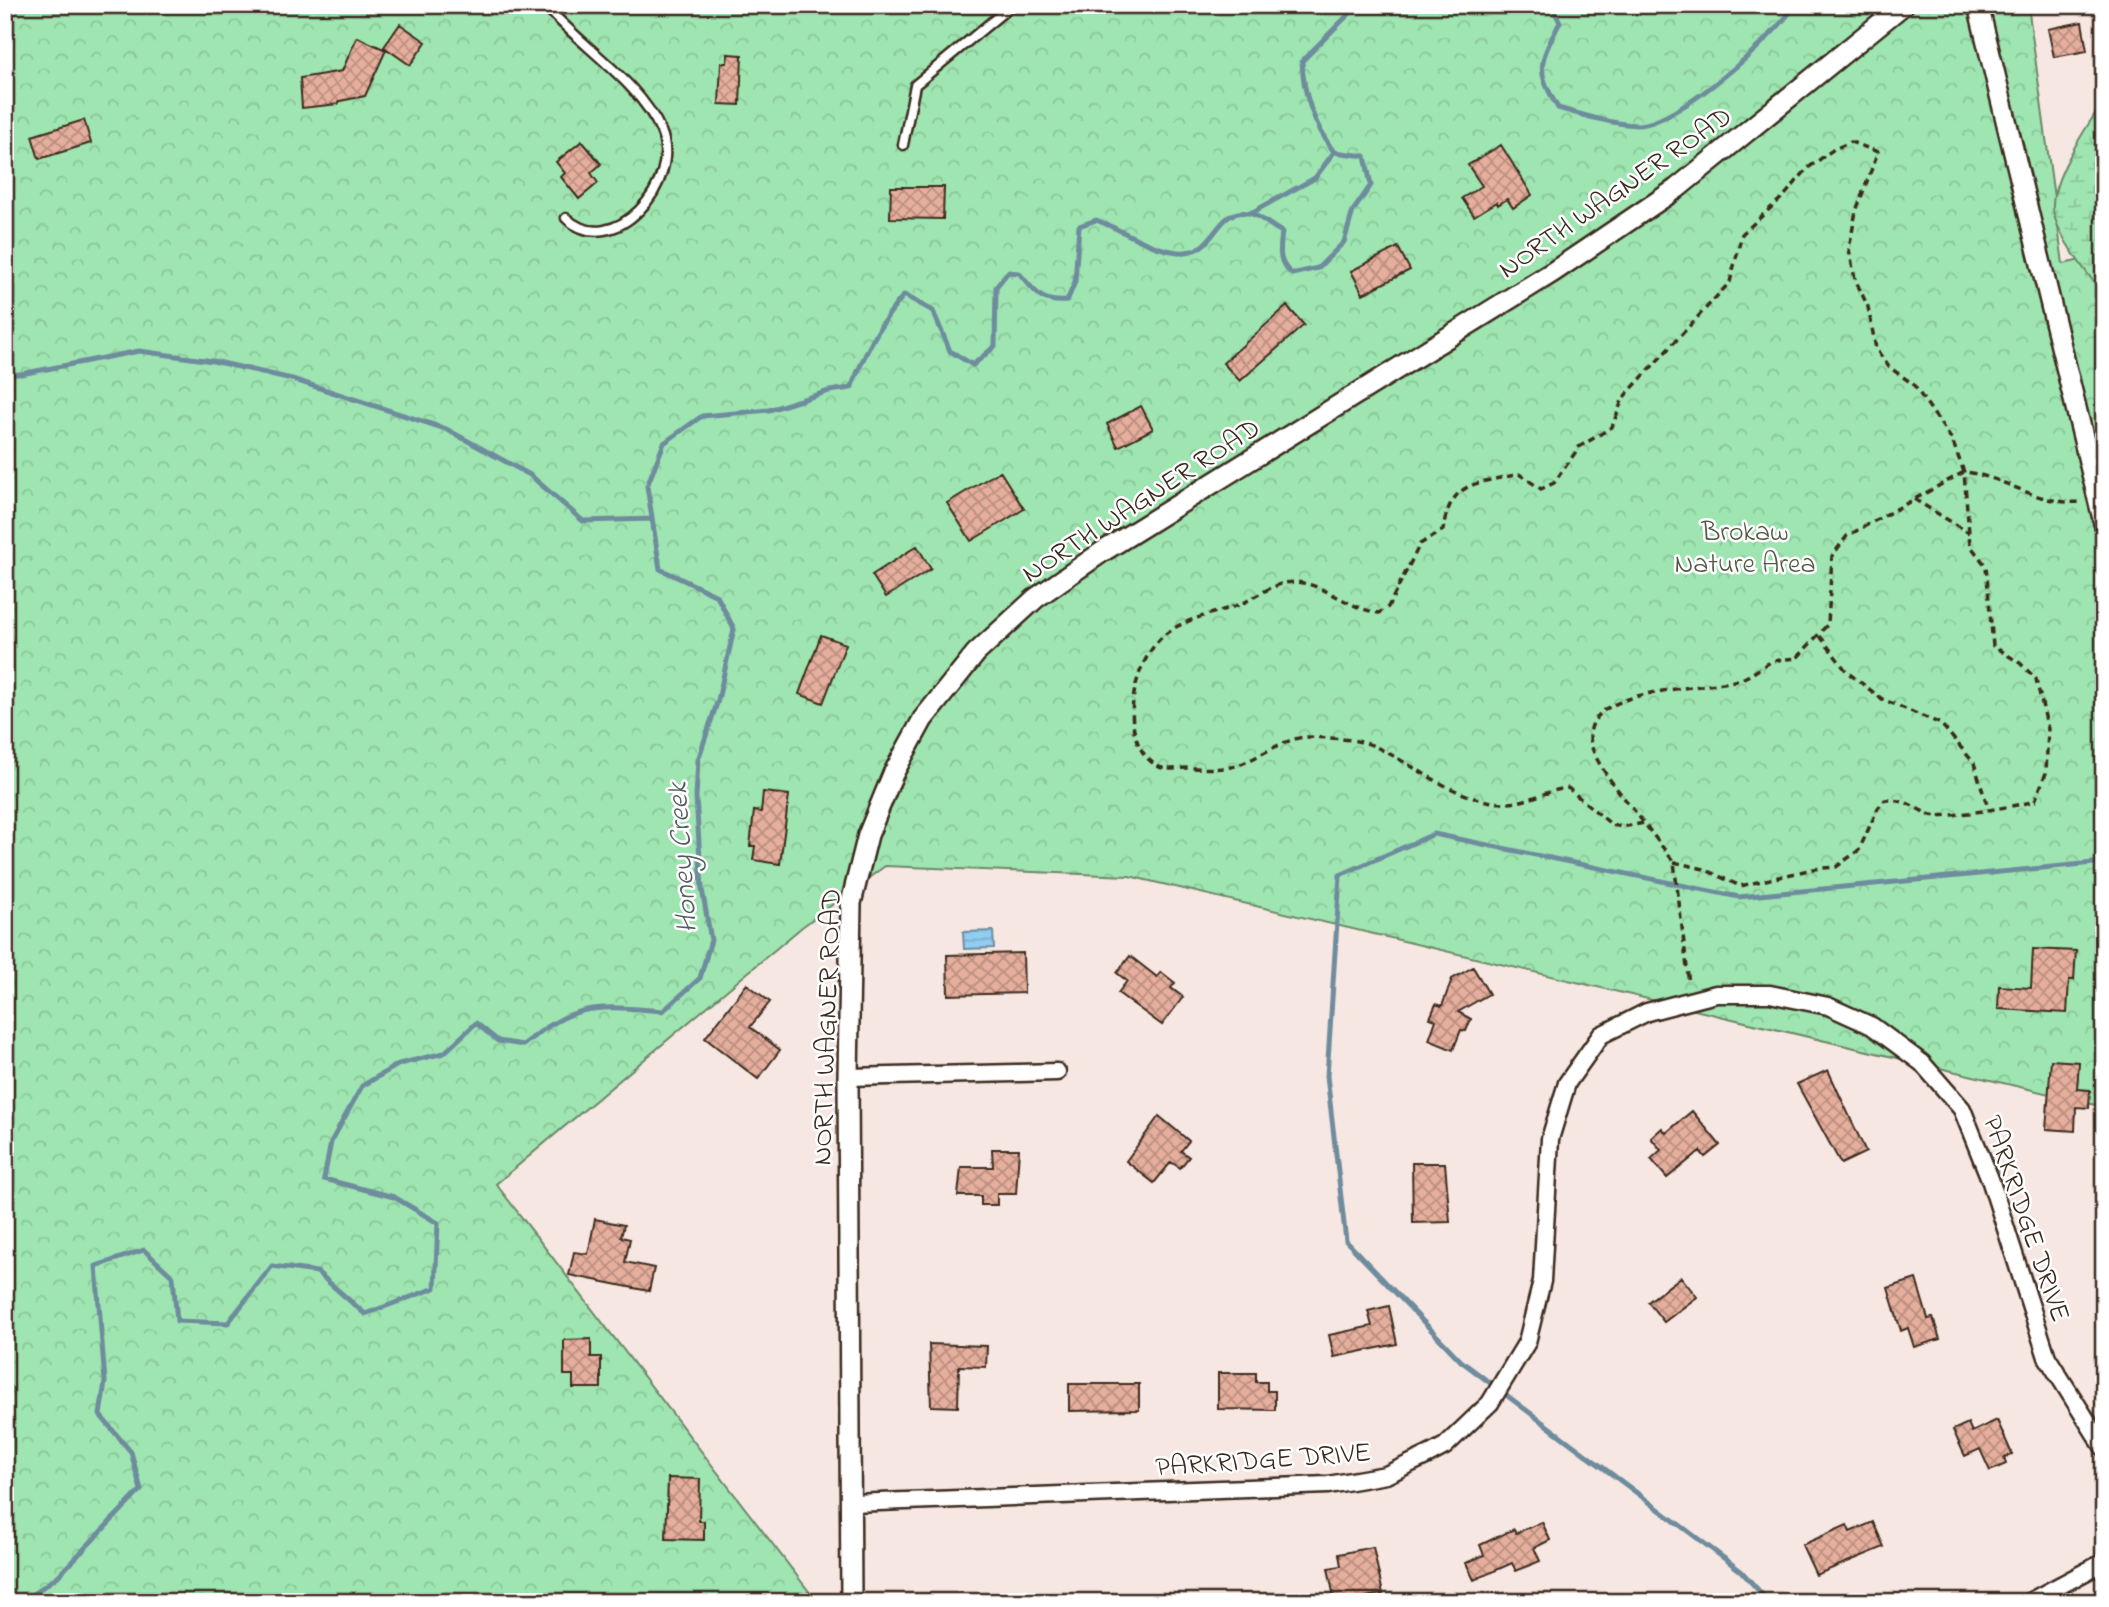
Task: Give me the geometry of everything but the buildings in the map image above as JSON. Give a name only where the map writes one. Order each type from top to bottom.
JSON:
[{"type":"street","name":"NORTH WAGNER ROAD","points":[[851,1602],[848,1077],[851,903],[868,835],[893,774],[923,719],[976,653],[1036,598],[1102,552],[1553,272],[1676,189],[1903,5]]},
{"type":"street","points":[[1978,5],[2104,523]]},
{"type":"street","name":"PARKRIDGE DRIVE","points":[[852,1503],[1328,1485],[1386,1475],[1445,1446],[1490,1403],[1527,1342],[1542,1281],[1550,1139],[1566,1083],[1601,1035],[1647,1012],[1716,995],[1770,994],[1828,1006],[1872,1026],[1922,1063],[1962,1109],[1990,1179],[2047,1357],[2104,1448]]},
{"type":"street","points":[[848,1077],[1057,1072]]},
{"type":"street","points":[[2029,1602],[2104,1562]]},
{"type":"lane","points":[[545,5],[652,114],[667,154],[655,191],[622,225],[596,230],[578,229],[566,218]]},
{"type":"lane","points":[[903,145],[915,85],[1012,5]]},
{"type":"path","points":[[1644,823],[1622,827],[1612,825],[1568,788],[1507,803],[1478,798],[1443,784],[1374,745],[1341,740],[1305,737],[1232,767],[1161,769],[1150,762],[1133,731],[1130,708],[1140,674],[1160,639],[1177,627],[1241,604],[1281,583],[1301,583],[1326,589],[1344,604],[1379,613],[1388,607],[1420,544],[1443,530],[1447,505],[1466,486],[1519,474],[1541,489],[1554,483],[1579,447],[1612,427],[1623,398],[1730,282],[1741,234],[1785,195],[1808,168],[1834,149],[1851,142],[1864,144],[1878,152],[1856,211],[1849,249],[1855,279],[1868,307],[1876,349],[1889,367],[1913,384],[1952,440],[1964,472],[1970,545],[1986,566],[1993,646],[2020,663],[2036,679],[2048,729],[2046,773],[2035,801],[2010,808],[1988,808],[1933,816],[1902,800],[1885,800],[1878,808],[1859,850],[1836,867],[1813,869],[1740,886],[1704,869],[1674,862]]},
{"type":"path","points":[[1692,1000],[1674,862],[1596,759],[1590,738],[1592,723],[1601,710],[1672,687],[1740,680],[1773,662],[1797,658],[1820,636],[1828,624],[1832,556],[1847,536],[1964,472],[1981,474],[2024,494],[2059,503],[2099,501]]},
{"type":"path","points":[[1914,499],[1969,533]]},
{"type":"path","points":[[1820,636],[1847,672],[1882,699],[1941,724],[1974,763],[1988,808]]},
{"type":"green space","name":"Brokaw Nature Area","points":[[5,5],[2028,5],[2063,264],[2104,255],[2104,1107],[1129,876],[885,866],[802,927],[496,1184],[817,1602],[5,1602]]},
{"type":"green space","points":[[2104,100],[2104,295],[2065,240],[2053,207],[2054,195],[2064,167]]},
{"type":"water","points":[[993,931],[994,948],[964,949],[963,932]]},
{"type":"waterway","name":"Honey Creek","points":[[22,1602],[58,1576],[141,1490],[131,1452],[100,1415],[105,1382],[96,1266],[144,1250],[173,1277],[177,1321],[228,1323],[272,1266],[317,1272],[365,1314],[435,1288],[438,1223],[394,1197],[324,1179],[331,1142],[362,1086],[399,1064],[444,1053],[476,1023],[498,1041],[523,1045],[558,1020],[588,1010],[621,1008],[663,1011],[700,978],[711,940],[702,889],[696,797],[698,760],[718,700],[734,629],[717,596],[660,569],[647,486],[664,443],[702,416],[769,410],[829,391],[851,388],[873,339],[904,295],[933,311],[950,351],[973,365],[995,346],[996,287],[1008,272],[1019,273],[1034,291],[1045,298],[1067,301],[1075,282],[1079,226],[1096,220],[1146,243],[1178,252],[1201,247],[1228,217],[1237,213],[1249,213],[1282,232],[1282,260],[1292,274],[1318,268],[1344,242],[1353,211],[1371,185],[1365,156],[1334,152],[1321,131],[1311,109],[1302,61],[1358,5]]},
{"type":"waterway","name":"Honey Creek","points":[[1551,5],[1560,22],[1542,65],[1545,83],[1558,108],[1607,121],[1637,125],[1654,121],[1699,96],[1747,57],[1795,5]]},
{"type":"waterway","points":[[1251,213],[1315,178],[1334,152]]},
{"type":"waterway","points":[[5,374],[21,374],[139,351],[213,361],[292,379],[446,429],[530,475],[583,521],[652,519]]},
{"type":"waterway","points":[[1769,1602],[1741,1571],[1461,1361],[1346,1241],[1327,1076],[1340,875],[1434,834],[1739,897],[2104,862]]}]
